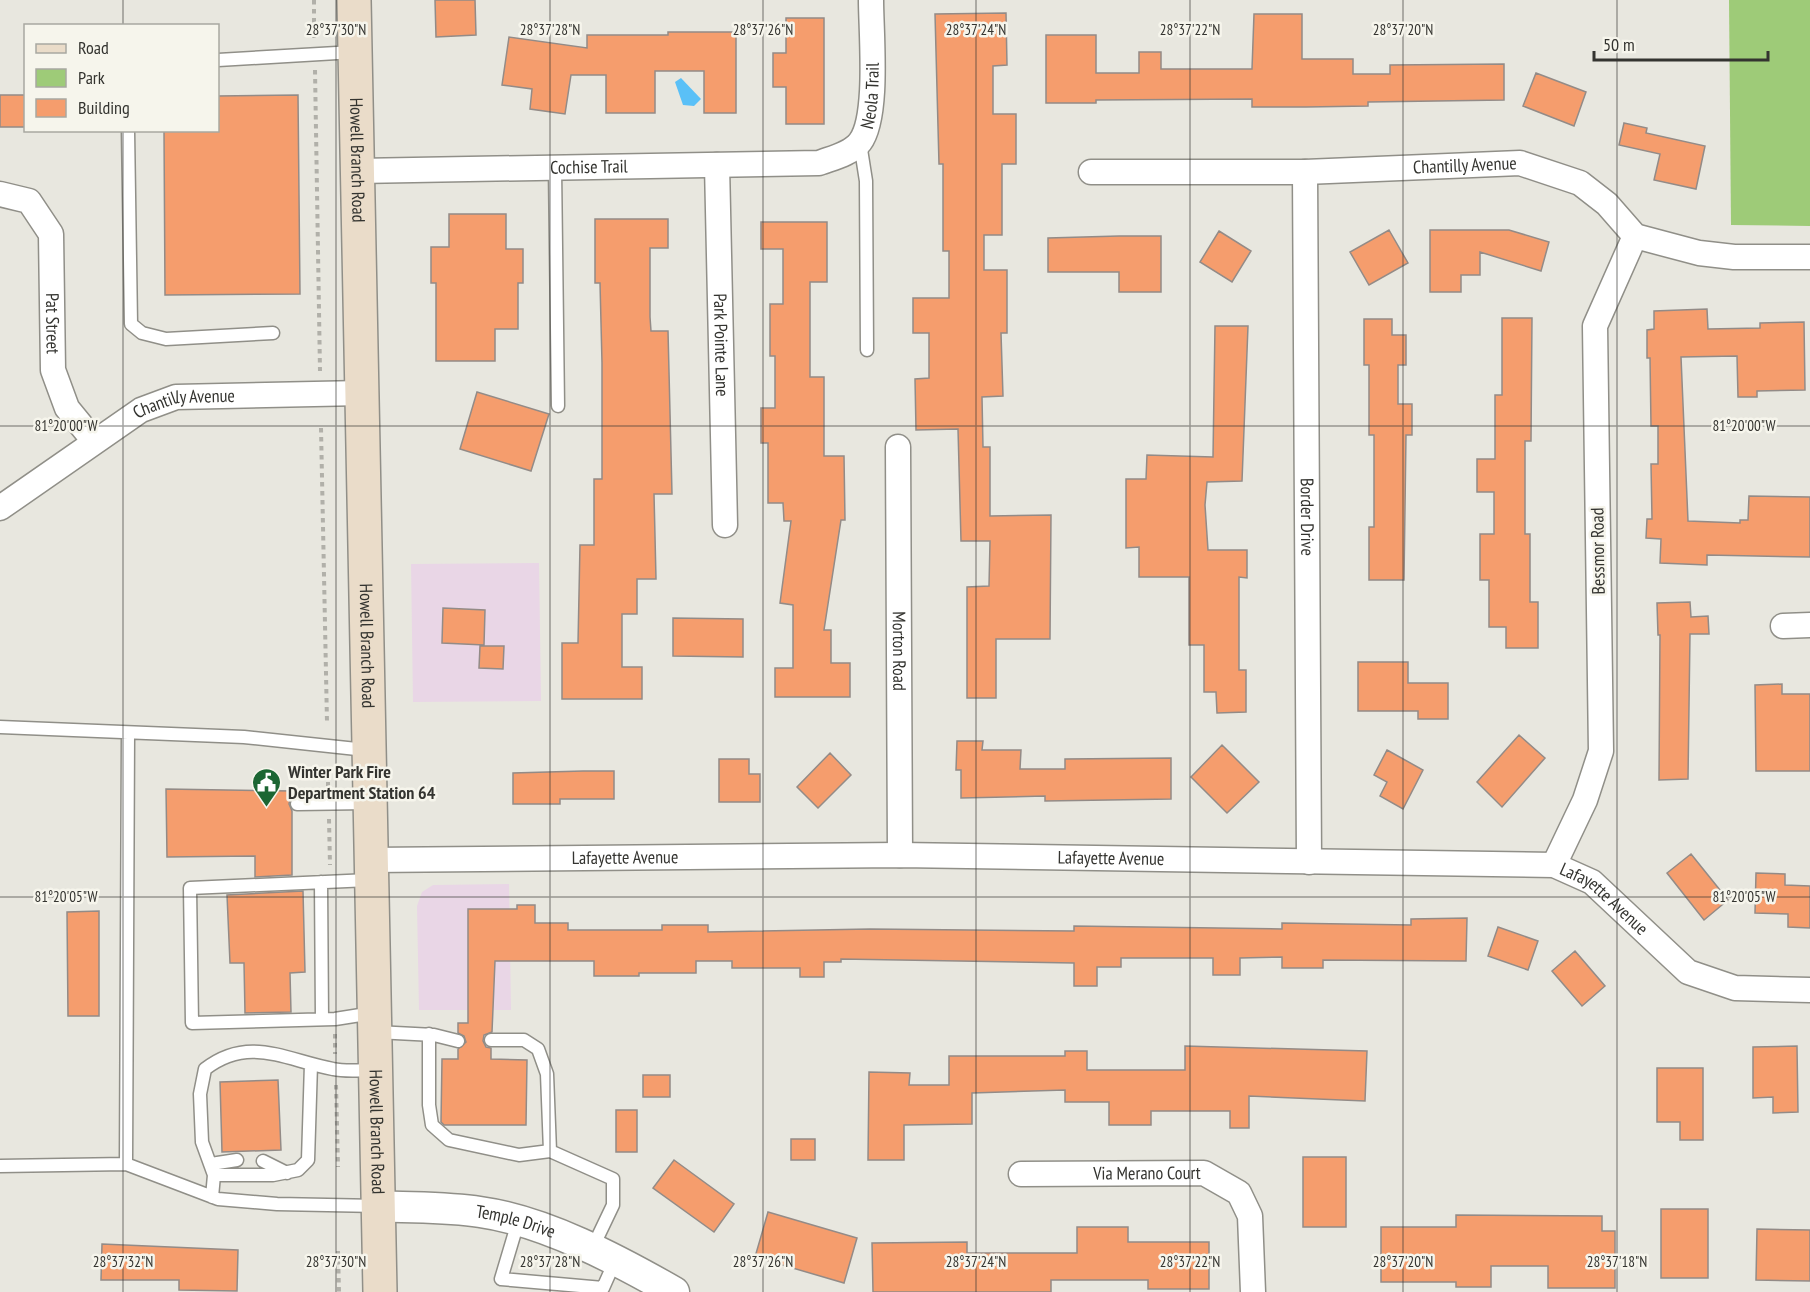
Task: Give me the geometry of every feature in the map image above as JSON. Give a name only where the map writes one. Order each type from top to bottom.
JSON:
[{"type":"main road","name":"Howell Branch Road","points":[[354,0],[368,803],[380,1292]]},
{"type":"street","name":"Neola Trail","points":[[819,163],[842,154],[860,143],[871,117],[871,0]]},
{"type":"street","name":"Cochise Trail","points":[[358,171],[819,163]]},
{"type":"street","name":"Chantilly Avenue","points":[[1091,172],[1305,172],[1520,163],[1581,183],[1607,204],[1635,236]]},
{"type":"street","name":"Park Pointe Lane","points":[[717,165],[724,525]]},
{"type":"street","name":"Border Drive","points":[[1305,172],[1309,862]]},
{"type":"street","name":"Pat Street","points":[[0,194],[29,201],[51,234],[53,370],[67,408],[94,441]]},
{"type":"street","points":[[1635,236],[1699,253],[1734,257],[1810,257]]},
{"type":"street","name":"Bessmor Road","points":[[1554,865],[1586,800],[1601,751],[1595,326],[1635,236]]},
{"type":"street","name":"Chantilly Avenue","points":[[0,508],[141,410],[176,397],[362,393]]},
{"type":"street","name":"Morton Road","points":[[898,447],[900,855]]},
{"type":"street","points":[[1783,626],[1810,625]]},
{"type":"street","name":"Lafayette Avenue","points":[[370,870],[900,855],[1554,865],[1592,882],[1688,972],[1735,988],[1810,990]]},
{"type":"street","name":"Via Merano Court","points":[[1021,1174],[1204,1173],[1239,1193],[1250,1216],[1253,1292]]},
{"type":"street","name":"Temple Drive","points":[[379,1206],[481,1212],[518,1222],[558,1235],[674,1292]]},
{"type":"lane","points":[[219,60],[355,52]]},
{"type":"lane","points":[[128,132],[131,324],[142,333],[166,339],[273,333]]},
{"type":"lane","points":[[860,143],[866,181],[867,350]]},
{"type":"lane","points":[[555,168],[558,406]]},
{"type":"lane","points":[[0,727],[128,734],[244,736],[368,750]]},
{"type":"lane","points":[[126,1164],[128,734]]},
{"type":"lane","points":[[297,804],[368,803]]},
{"type":"lane","points":[[370,870],[321,882],[190,888],[192,1023],[322,1019],[374,1022],[458,1041]]},
{"type":"lane","points":[[321,882],[322,1019]]},
{"type":"lane","points":[[429,1035],[429,1105],[432,1125],[449,1140],[519,1155],[550,1151],[613,1179],[613,1205],[603,1256],[603,1288],[501,1279],[518,1222]]},
{"type":"lane","points":[[491,1040],[524,1040],[538,1049],[547,1074],[550,1151]]},
{"type":"lane","points":[[212,1197],[213,1170],[202,1142],[201,1095],[206,1069],[233,1052],[272,1054],[336,1070],[376,1070]]},
{"type":"lane","points":[[213,1170],[273,1176],[298,1170],[308,1160],[311,1064]]},
{"type":"lane","points":[[213,1170],[237,1160]]},
{"type":"lane","points":[[263,1161],[287,1173]]},
{"type":"lane","points":[[0,1166],[126,1164],[212,1197],[277,1204],[379,1206]]},
{"type":"path","points":[[314,0],[320,374]]},
{"type":"path","points":[[321,428],[327,722]]},
{"type":"path","points":[[338,1251],[339,1292]]},
{"type":"shaded area","points":[[539,563],[541,701],[413,702],[411,564]]},
{"type":"shaded area","points":[[509,884],[511,1010],[419,1010],[417,906],[422,892],[433,885]]},
{"type":"green space","points":[[1729,0],[1810,0],[1810,226],[1731,225]]},
{"type":"water","points":[[681,78],[701,99],[694,106],[683,105],[675,82]]},
{"type":"building","points":[[435,0],[475,0],[476,35],[436,37]]},
{"type":"building","points":[[1006,13],[1007,65],[993,66],[993,114],[1016,114],[1016,164],[1002,164],[1002,235],[984,235],[984,270],[1007,270],[1007,333],[1001,333],[1003,396],[982,397],[983,447],[990,447],[990,516],[1051,515],[1050,639],[996,639],[996,698],[967,698],[967,587],[989,586],[990,541],[961,541],[958,429],[916,430],[915,379],[929,378],[929,333],[913,333],[913,298],[949,298],[949,251],[943,251],[943,164],[939,164],[935,14]]},
{"type":"building","points":[[1254,14],[1302,14],[1302,59],[1353,59],[1353,74],[1390,74],[1390,65],[1504,64],[1504,100],[1368,102],[1368,106],[1306,107],[1252,107],[1252,99],[1096,100],[1096,103],[1046,103],[1046,35],[1096,35],[1096,73],[1139,73],[1139,52],[1161,52],[1161,69],[1252,69]]},
{"type":"building","points":[[786,18],[824,18],[824,124],[786,124],[786,87],[773,87],[773,53],[786,53]]},
{"type":"building","points":[[668,32],[736,32],[736,113],[704,113],[704,71],[655,71],[655,113],[606,113],[606,75],[571,75],[565,114],[530,109],[532,89],[502,85],[509,37],[587,48],[587,35],[668,35]]},
{"type":"building","points":[[1536,73],[1586,92],[1574,126],[1523,106]]},
{"type":"building","points":[[0,95],[24,95],[24,127],[0,127]]},
{"type":"building","points":[[298,95],[300,294],[165,295],[164,132],[219,132],[219,96]]},
{"type":"building","points":[[1624,123],[1647,128],[1646,133],[1705,146],[1696,189],[1654,180],[1660,154],[1619,145]]},
{"type":"building","points":[[449,214],[506,214],[506,249],[523,249],[523,283],[518,283],[518,329],[495,329],[495,361],[436,361],[436,283],[431,283],[431,247],[449,247]]},
{"type":"building","points":[[595,219],[668,219],[668,248],[650,248],[650,317],[651,331],[668,331],[672,494],[654,494],[656,579],[637,579],[637,614],[622,614],[622,667],[642,667],[642,699],[562,699],[562,643],[578,643],[580,545],[594,545],[594,479],[602,479],[600,283],[595,283]]},
{"type":"building","points":[[761,222],[827,222],[827,282],[810,282],[810,377],[824,377],[824,456],[844,456],[845,520],[841,520],[824,630],[831,630],[831,663],[850,663],[850,697],[775,697],[775,668],[793,668],[793,605],[780,603],[791,521],[784,521],[783,503],[768,503],[768,443],[761,443],[761,408],[775,408],[775,356],[770,356],[770,304],[783,304],[783,249],[761,249]]},
{"type":"building","points":[[1389,230],[1408,263],[1369,285],[1350,252]]},
{"type":"building","points":[[1430,230],[1509,230],[1549,242],[1541,271],[1480,252],[1480,275],[1461,275],[1461,292],[1430,292]]},
{"type":"building","points":[[1219,231],[1251,251],[1232,282],[1200,262]]},
{"type":"building","points":[[1161,236],[1161,292],[1119,292],[1119,272],[1048,272],[1048,238]]},
{"type":"building","points":[[1707,309],[1708,329],[1760,328],[1760,323],[1804,322],[1805,390],[1757,391],[1757,397],[1738,397],[1737,356],[1681,357],[1688,521],[1740,523],[1740,520],[1748,520],[1749,496],[1810,497],[1810,557],[1707,555],[1707,565],[1660,563],[1661,539],[1646,538],[1647,519],[1652,519],[1651,464],[1658,464],[1658,426],[1651,426],[1650,358],[1647,358],[1647,330],[1654,329],[1654,311]]},
{"type":"building","points":[[1502,318],[1532,318],[1531,441],[1525,441],[1525,534],[1530,534],[1530,602],[1538,602],[1538,648],[1506,648],[1506,627],[1489,627],[1489,580],[1480,580],[1480,534],[1494,534],[1494,492],[1477,492],[1477,459],[1495,459],[1495,395],[1502,395]]},
{"type":"building","points":[[1364,319],[1392,319],[1392,335],[1406,335],[1406,365],[1398,365],[1398,404],[1412,404],[1412,435],[1406,435],[1404,580],[1369,580],[1369,527],[1374,527],[1374,435],[1369,435],[1369,365],[1364,365]]},
{"type":"building","points":[[1215,326],[1248,326],[1242,481],[1207,482],[1205,505],[1208,550],[1247,550],[1247,578],[1239,577],[1239,670],[1246,670],[1246,712],[1217,713],[1216,692],[1204,692],[1204,645],[1189,645],[1189,577],[1139,577],[1139,547],[1126,548],[1126,479],[1146,479],[1147,455],[1213,457]]},
{"type":"building","points":[[477,392],[549,414],[531,471],[460,449]]},
{"type":"building","points":[[1690,602],[1691,617],[1708,616],[1709,634],[1690,634],[1688,779],[1659,780],[1660,635],[1658,635],[1657,603]]},
{"type":"building","points":[[443,608],[485,610],[484,645],[442,643]]},
{"type":"building","points":[[673,618],[743,619],[743,657],[673,656]]},
{"type":"building","points":[[480,646],[504,646],[503,669],[479,668]]},
{"type":"building","points":[[1358,662],[1408,662],[1408,683],[1448,683],[1448,719],[1418,719],[1418,711],[1358,711]]},
{"type":"building","points":[[1782,684],[1782,694],[1810,694],[1810,771],[1756,771],[1755,685]]},
{"type":"building","points":[[1519,735],[1545,758],[1502,807],[1477,782]]},
{"type":"building","points":[[957,741],[983,741],[982,750],[1021,750],[1020,769],[1065,769],[1065,759],[1171,758],[1171,799],[1045,801],[1045,796],[961,798],[961,770],[956,770]]},
{"type":"building","points":[[1222,745],[1259,782],[1227,813],[1191,777]]},
{"type":"building","points":[[1387,750],[1423,770],[1403,809],[1380,796],[1387,782],[1374,775]]},
{"type":"building","points":[[830,753],[851,775],[818,808],[797,787]]},
{"type":"building","points":[[719,759],[749,759],[749,774],[760,774],[760,802],[719,802]]},
{"type":"building","points":[[614,771],[614,799],[560,799],[560,804],[513,804],[513,773]]},
{"type":"building","points":[[166,789],[292,791],[289,804],[292,811],[292,875],[255,877],[255,856],[167,857]]},
{"type":"building","points":[[1691,854],[1728,900],[1704,920],[1667,873]]},
{"type":"building","points":[[1756,873],[1785,874],[1785,885],[1810,886],[1810,928],[1788,927],[1788,914],[1755,913]]},
{"type":"building","points":[[303,891],[305,972],[290,973],[291,1012],[245,1013],[244,963],[230,963],[227,895]]},
{"type":"building","points":[[517,905],[535,905],[535,923],[568,923],[568,930],[662,930],[662,925],[708,925],[708,932],[870,929],[1074,931],[1074,926],[1282,929],[1282,923],[1411,925],[1411,919],[1467,918],[1466,961],[1323,960],[1323,968],[1282,968],[1282,957],[1240,958],[1240,975],[1213,975],[1213,958],[1121,958],[1121,967],[1097,967],[1097,986],[1074,986],[1074,963],[841,959],[841,962],[824,962],[824,977],[800,977],[800,968],[732,968],[732,961],[696,961],[696,973],[594,976],[594,961],[495,961],[492,1032],[484,1035],[483,1041],[486,1047],[491,1048],[491,1059],[527,1060],[526,1125],[444,1125],[441,1122],[442,1059],[458,1059],[458,1049],[466,1042],[464,1036],[458,1033],[458,1023],[468,1023],[468,909],[517,909]]},
{"type":"building","points":[[99,911],[99,1016],[68,1016],[67,912]]},
{"type":"building","points":[[1498,927],[1538,941],[1528,970],[1488,956]]},
{"type":"building","points":[[1575,951],[1605,986],[1582,1006],[1552,971]]},
{"type":"building","points":[[1185,1046],[1367,1051],[1365,1101],[1249,1096],[1249,1128],[1230,1128],[1230,1111],[1151,1111],[1151,1125],[1109,1125],[1109,1102],[1065,1102],[1065,1090],[972,1093],[972,1124],[904,1125],[904,1160],[868,1160],[869,1072],[910,1073],[909,1085],[949,1085],[949,1056],[1065,1056],[1065,1051],[1087,1051],[1087,1070],[1185,1070]]},
{"type":"building","points":[[1797,1046],[1798,1112],[1773,1113],[1773,1097],[1753,1098],[1753,1047]]},
{"type":"building","points":[[1657,1068],[1703,1068],[1703,1140],[1680,1140],[1680,1122],[1657,1122]]},
{"type":"building","points":[[643,1075],[670,1075],[670,1097],[643,1097]]},
{"type":"building","points":[[278,1080],[281,1150],[222,1152],[220,1082]]},
{"type":"building","points":[[616,1110],[637,1110],[637,1152],[616,1152]]},
{"type":"building","points":[[791,1139],[815,1139],[815,1160],[791,1160]]},
{"type":"building","points":[[1303,1157],[1346,1157],[1346,1227],[1303,1227]]},
{"type":"building","points":[[674,1160],[734,1204],[714,1232],[653,1188]]},
{"type":"building","points":[[1661,1209],[1708,1209],[1708,1278],[1661,1278]]},
{"type":"building","points":[[768,1212],[857,1238],[844,1283],[755,1257]]},
{"type":"building","points":[[1456,1215],[1602,1216],[1602,1231],[1615,1231],[1615,1288],[1548,1288],[1548,1266],[1491,1266],[1491,1287],[1456,1287],[1456,1282],[1381,1282],[1381,1227],[1456,1227]]},
{"type":"building","points":[[1077,1227],[1128,1227],[1128,1242],[1209,1242],[1209,1289],[1148,1289],[1148,1280],[1051,1280],[1051,1292],[873,1292],[872,1243],[967,1242],[967,1253],[1077,1253]]},
{"type":"building","points":[[1757,1229],[1810,1230],[1810,1281],[1756,1280]]},
{"type":"building","points":[[102,1244],[238,1250],[237,1291],[179,1290],[179,1280],[101,1280]]},
{"type":"place","name":"Winter Park Fire Department Station 64","points":[[267,808]]}]
